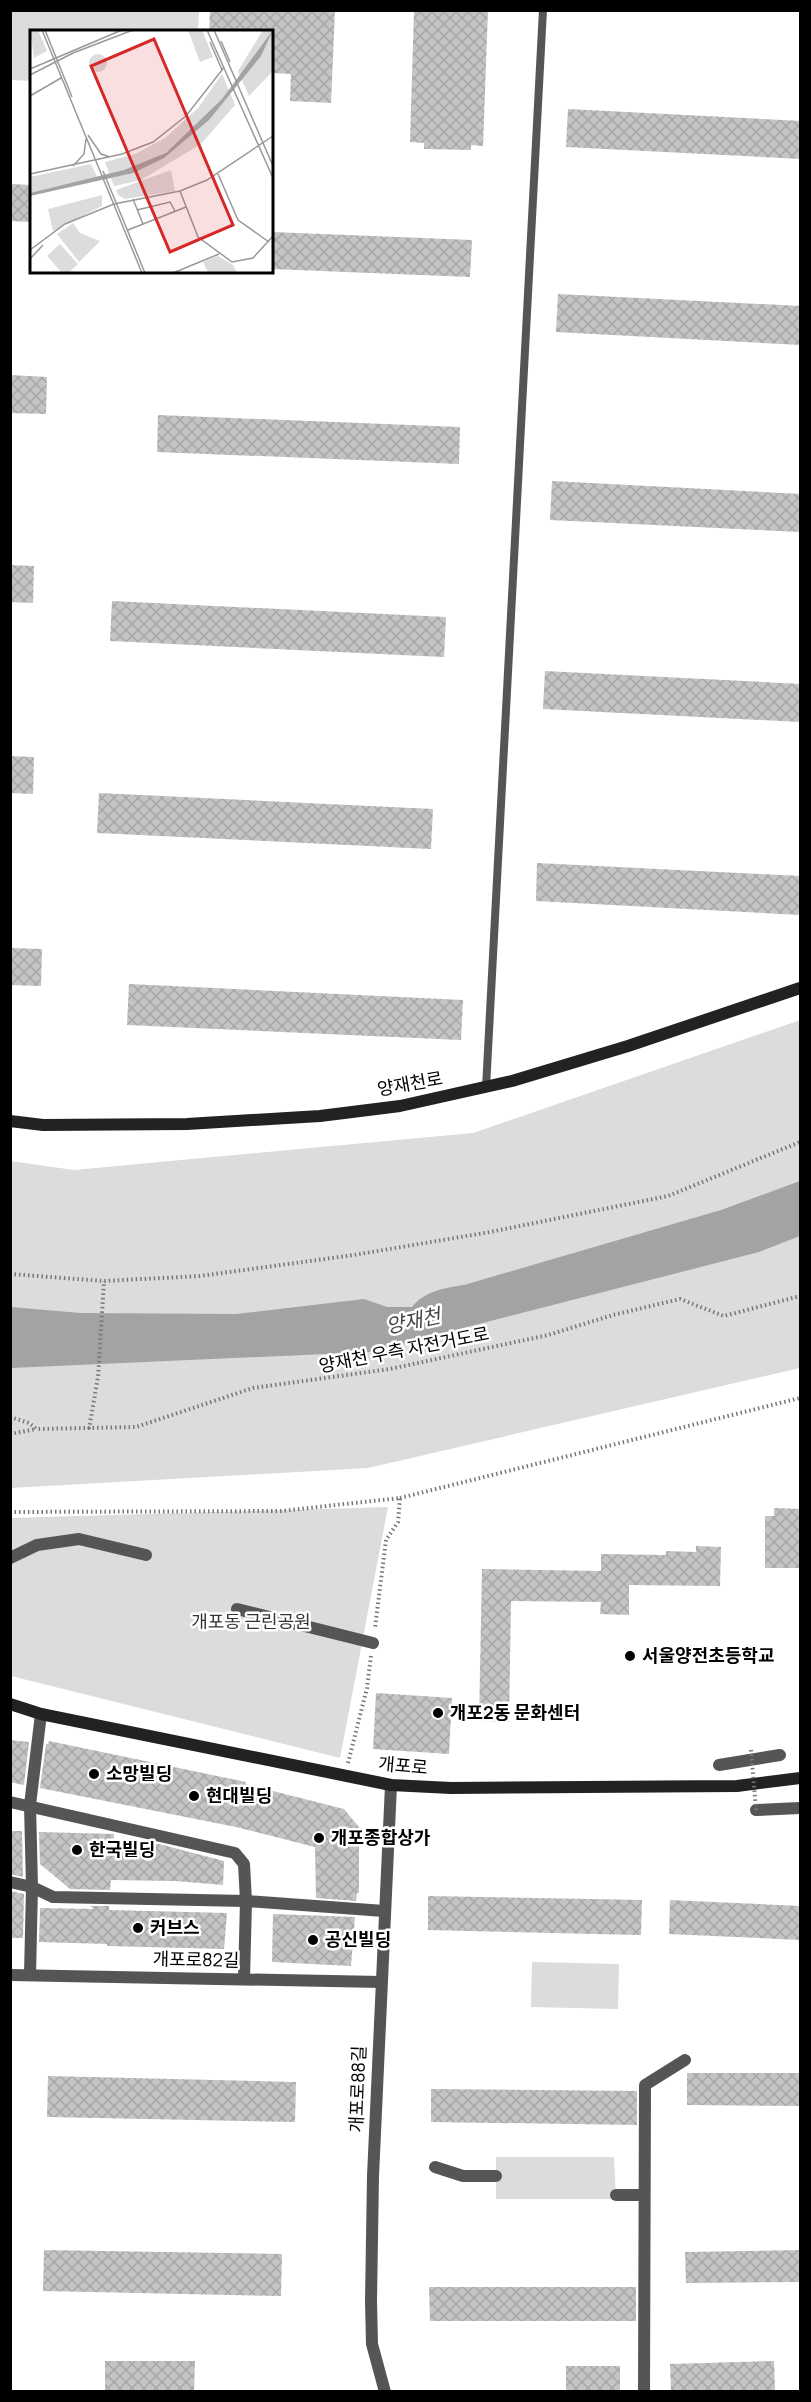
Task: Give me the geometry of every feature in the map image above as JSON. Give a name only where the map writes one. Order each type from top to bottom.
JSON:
[{"type":"street","name":"양재천로","points":[[10,1121],[43,1125],[188,1124],[320,1116],[400,1106],[486,1088],[628,1046],[801,988]]},
{"type":"street","points":[[10,1558],[37,1545],[80,1539],[146,1555]]},
{"type":"street","points":[[237,1609],[373,1644]]},
{"type":"street","name":"개포로","points":[[10,1704],[41,1714],[391,1785],[419,1788],[737,1786],[801,1778]]},
{"type":"street","points":[[30,1975],[32,1887],[30,1805],[41,1714]]},
{"type":"street","points":[[719,1765],[751,1756],[780,1755]]},
{"type":"street","name":"개포로88길","points":[[385,2391],[372,2344],[370,2301],[373,2176],[391,1785]]},
{"type":"street","points":[[10,1802],[234,1853],[244,1864],[246,1901],[244,1979]]},
{"type":"street","points":[[756,1810],[801,1808]]},
{"type":"street","points":[[10,1882],[32,1887],[52,1897],[246,1901],[384,1911]]},
{"type":"street","name":"개포로82길","points":[[10,1975],[381,1982]]},
{"type":"street","points":[[644,2391],[645,2085],[685,2061]]},
{"type":"street","points":[[435,2167],[463,2176],[496,2176]]},
{"type":"street","points":[[616,2195],[645,2195]]},
{"type":"lane","points":[[486,1088],[543,10]]},
{"type":"path","points":[[10,1274],[104,1281],[200,1276],[354,1255],[490,1232],[668,1196],[801,1142]]},
{"type":"path","points":[[89,1429],[98,1377],[104,1281]]},
{"type":"path","name":"양재천 우측 자전거도로","points":[[10,1417],[29,1423],[37,1429],[136,1427],[253,1388],[378,1371],[424,1362],[548,1335],[613,1315],[680,1299],[724,1316],[801,1296]]},
{"type":"path","points":[[10,1512],[281,1512],[400,1498],[801,1398]]},
{"type":"path","points":[[10,1434],[37,1429]]},
{"type":"path","points":[[347,1764],[367,1688],[386,1540],[398,1522],[400,1498]]},
{"type":"path","points":[[751,1756],[756,1810]]},
{"type":"green space","points":[[10,11],[199,11],[198,30],[30,30],[30,81],[11,80]]},
{"type":"green space","points":[[800,1020],[800,1368],[368,1468],[11,1488],[10,1161],[74,1170],[473,1133]]},
{"type":"green space","name":"개포동 근린공원","points":[[388,1507],[340,1758],[11,1676],[10,1518]]},
{"type":"green space","points":[[532,1962],[619,1964],[618,2009],[531,2007]]},
{"type":"green space","points":[[496,2157],[614,2157],[616,2199],[496,2199]]},
{"type":"water","name":"양재천","points":[[800,1181],[800,1236],[759,1252],[370,1352],[11,1368],[11,1307],[80,1313],[236,1314],[364,1299],[387,1307],[412,1307],[423,1297],[435,1291],[464,1285],[721,1210]]},
{"type":"building","points":[[210,10],[335,10],[331,103],[290,101],[291,74],[273,73],[273,30],[209,30]]},
{"type":"building","points":[[414,10],[488,10],[483,146],[471,145],[471,150],[424,149],[424,143],[410,142]]},
{"type":"building","points":[[568,109],[801,121],[801,159],[566,147]]},
{"type":"building","points":[[10,184],[30,185],[30,222],[10,221]]},
{"type":"building","points":[[273,232],[472,240],[470,277],[273,269]]},
{"type":"building","points":[[558,294],[801,306],[801,345],[556,332]]},
{"type":"building","points":[[10,375],[47,377],[46,414],[10,413]]},
{"type":"building","points":[[158,415],[460,427],[459,464],[157,452]]},
{"type":"building","points":[[552,481],[801,494],[801,532],[550,520]]},
{"type":"building","points":[[10,565],[34,566],[33,603],[10,602]]},
{"type":"building","points":[[112,601],[446,617],[444,657],[110,641]]},
{"type":"building","points":[[545,671],[801,684],[801,722],[543,709]]},
{"type":"building","points":[[10,756],[34,757],[33,794],[10,793]]},
{"type":"building","points":[[99,793],[433,809],[431,849],[97,833]]},
{"type":"building","points":[[537,863],[801,876],[801,915],[536,901]]},
{"type":"building","points":[[10,948],[42,949],[41,986],[10,985]]},
{"type":"building","points":[[129,984],[463,1000],[461,1040],[127,1025]]},
{"type":"building","points":[[774,1508],[801,1509],[801,1568],[765,1568],[765,1516],[774,1516]]},
{"type":"building","points":[[696,1546],[721,1547],[720,1586],[629,1585],[629,1615],[600,1614],[601,1602],[511,1601],[509,1722],[479,1721],[482,1569],[601,1571],[601,1554],[666,1555],[666,1551],[696,1552]]},
{"type":"building","points":[[376,1693],[452,1698],[449,1754],[373,1749]]},
{"type":"building","points":[[10,1740],[29,1742],[24,1785],[10,1782]]},
{"type":"building","points":[[49,1741],[246,1782],[245,1784],[344,1809],[359,1827],[359,1893],[357,1893],[356,1901],[316,1898],[315,1847],[236,1827],[40,1788],[46,1744]]},
{"type":"building","points":[[10,1831],[22,1831],[23,1877],[10,1874]]},
{"type":"building","points":[[39,1832],[114,1834],[114,1843],[159,1844],[224,1861],[223,1885],[175,1881],[111,1880],[110,1890],[70,1889],[40,1864]]},
{"type":"building","points":[[10,1891],[24,1894],[23,1938],[10,1938]]},
{"type":"building","points":[[428,1896],[642,1900],[641,1935],[428,1930]]},
{"type":"building","points":[[670,1900],[801,1906],[801,1940],[669,1934]]},
{"type":"building","points":[[90,1906],[109,1906],[109,1910],[227,1913],[224,1949],[39,1942],[40,1908],[94,1909]]},
{"type":"building","name":"공신빌딩","points":[[273,1914],[355,1917],[351,1966],[272,1962]]},
{"type":"building","points":[[687,2073],[801,2073],[801,2106],[687,2105]]},
{"type":"building","points":[[48,2076],[296,2082],[295,2122],[47,2117]]},
{"type":"building","points":[[431,2089],[637,2091],[637,2125],[431,2122]]},
{"type":"building","points":[[44,2250],[282,2254],[281,2296],[43,2291]]},
{"type":"building","points":[[801,2250],[801,2282],[686,2283],[685,2252]]},
{"type":"building","points":[[429,2287],[636,2287],[636,2321],[430,2321]]},
{"type":"building","points":[[105,2361],[195,2361],[194,2391],[105,2390]]},
{"type":"building","points":[[774,2361],[775,2391],[671,2391],[670,2364]]},
{"type":"building","points":[[566,2366],[620,2366],[620,2391],[566,2391]]},
{"type":"place","name":"서울양전초등학교","points":[[630,1656]]},
{"type":"place","name":"개포2동 문화센터","points":[[438,1713]]},
{"type":"place","name":"소망빌딩","points":[[94,1774]]},
{"type":"place","name":"현대빌딩","points":[[194,1796]]},
{"type":"place","name":"개포종합상가","points":[[319,1838]]},
{"type":"place","name":"한국빌딩","points":[[77,1850]]},
{"type":"place","name":"커브스","points":[[138,1928]]},
{"type":"place","name":"공신빌딩","points":[[313,1940]]}]
